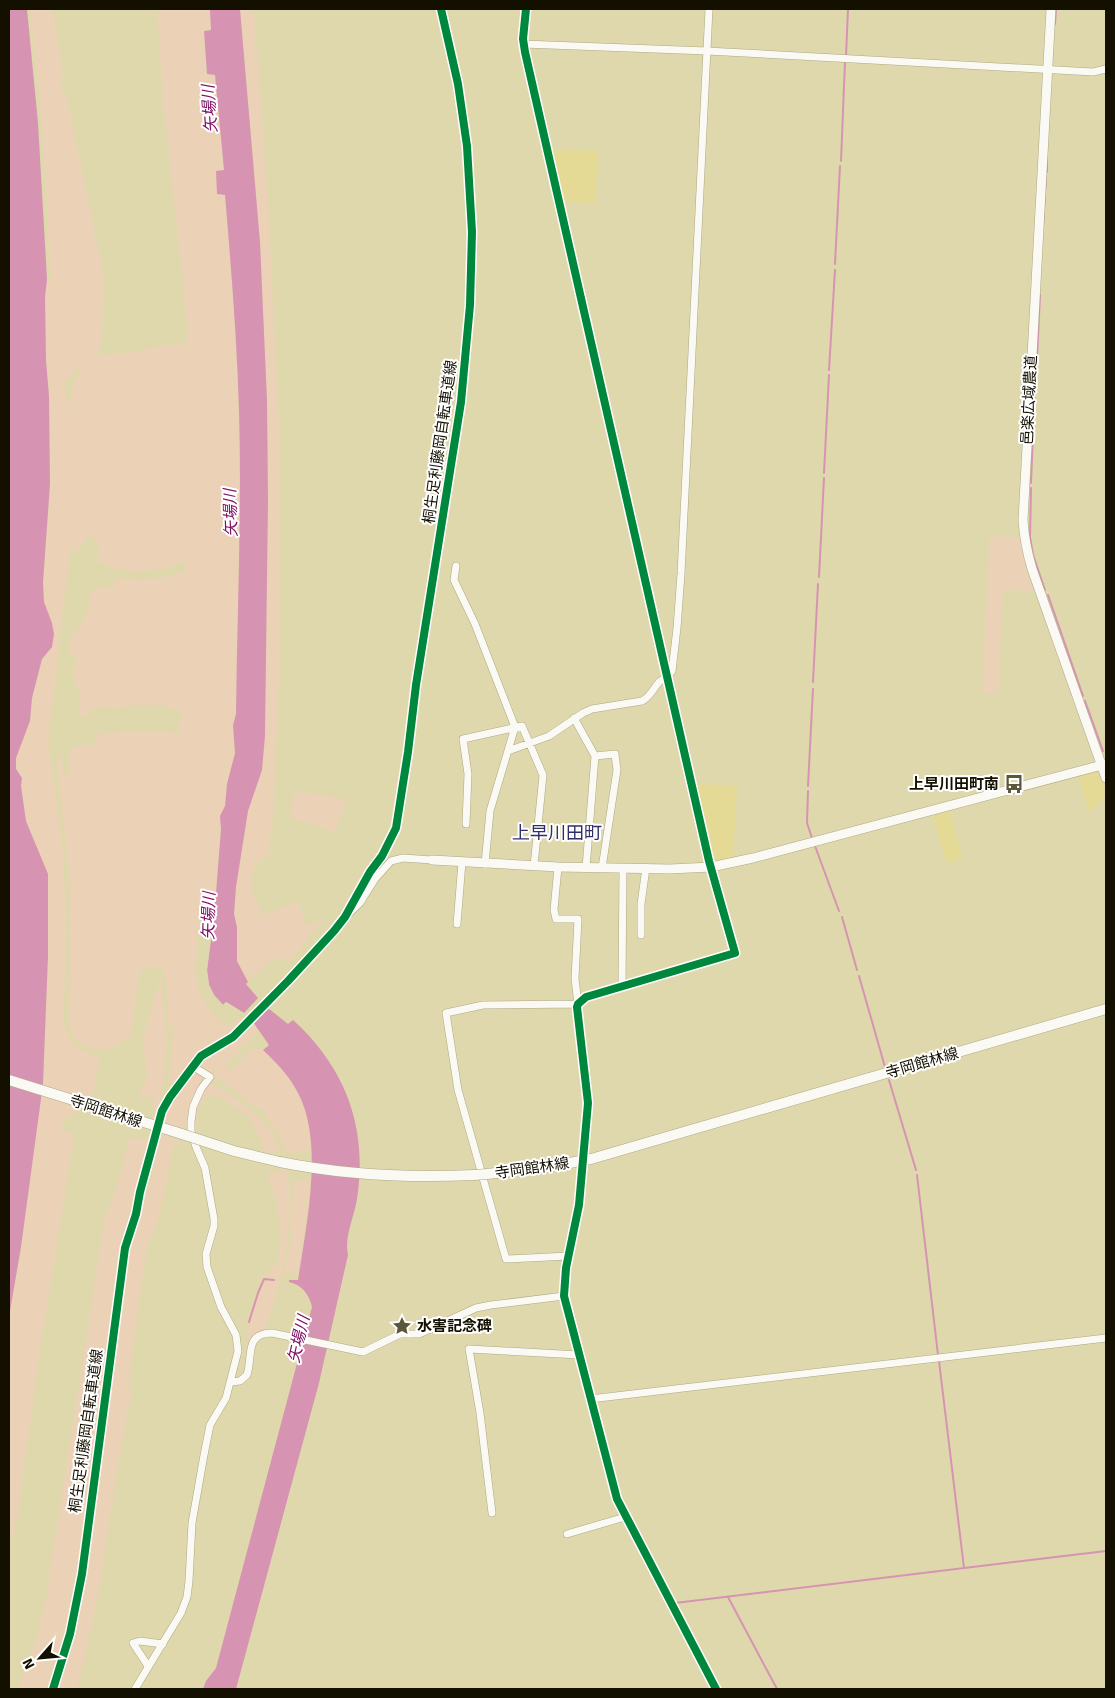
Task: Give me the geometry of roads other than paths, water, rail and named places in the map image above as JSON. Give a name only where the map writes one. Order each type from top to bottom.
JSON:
[{"type":"main road","name":"寺岡館林線","points":[[9,1080],[227,1149],[297,1166],[385,1176],[474,1175],[583,1161],[1106,1009]]},
{"type":"street","points":[[526,9],[524,44],[711,867],[735,953],[586,997],[578,1004],[483,1005],[446,1013],[458,1090],[506,1259],[569,1256]]},
{"type":"street","points":[[508,751],[549,736],[574,718],[592,709],[642,701],[672,671],[680,583],[709,9]]},
{"type":"street","name":"邑楽広域農道","points":[[1051,9],[1023,520],[1026,548],[1032,569],[1104,765],[1106,778]]},
{"type":"street","points":[[524,44],[707,51],[1093,72],[1106,69]]},
{"type":"street","points":[[456,566],[454,580],[475,624],[515,727],[490,811],[485,864]]},
{"type":"street","points":[[574,718],[595,756],[586,868]]},
{"type":"street","points":[[466,824],[468,774],[463,739],[522,726],[543,775],[534,866]]},
{"type":"street","points":[[595,756],[616,754],[617,770],[602,868]]},
{"type":"street","points":[[144,1177],[155,1127],[162,1111],[170,1097],[201,1056],[225,1043],[249,1022],[360,903],[375,880],[392,861],[403,858],[485,864],[586,868],[711,867],[753,858],[1104,765]]},
{"type":"street","points":[[457,924],[462,862]]},
{"type":"street","points":[[558,867],[554,910],[556,918],[578,918],[575,979],[578,1004],[576,1007],[588,1103],[579,1205],[565,1276],[564,1296],[616,1494],[625,1517],[716,1689]]},
{"type":"street","points":[[622,987],[623,868]]},
{"type":"street","points":[[641,935],[641,904],[646,868]]},
{"type":"street","points":[[136,1689],[181,1613],[187,1597],[192,1523],[210,1425],[226,1398],[238,1351],[234,1330],[221,1307],[205,1261],[214,1219],[205,1168],[193,1140],[191,1122],[196,1098],[210,1077],[194,1067]]},
{"type":"street","points":[[231,1382],[240,1381],[247,1375],[251,1345],[262,1334],[272,1333],[360,1352],[400,1334],[419,1334],[476,1308],[564,1296]]},
{"type":"street","points":[[590,1399],[1106,1338]]},
{"type":"street","points":[[492,1513],[480,1413],[469,1349],[579,1355]]},
{"type":"street","points":[[567,1534],[625,1517]]},
{"type":"street","points":[[148,1666],[133,1643],[163,1644]]},
{"type":"waterway","points":[[846,56],[848,9]]},
{"type":"waterway","points":[[1055,24],[1056,9]]},
{"type":"waterway","points":[[841,161],[845,62]]},
{"type":"waterway","points":[[1047,154],[1047,172]]},
{"type":"waterway","points":[[835,264],[840,166]]},
{"type":"waterway","points":[[1043,226],[1046,176]]},
{"type":"waterway","points":[[829,370],[835,270]]},
{"type":"waterway","points":[[1036,380],[1040,295]]},
{"type":"waterway","points":[[824,473],[829,375]]},
{"type":"waterway","points":[[1031,483],[1035,385]]},
{"type":"waterway","points":[[819,577],[824,478]]},
{"type":"waterway","points":[[1031,488],[1030,537],[1033,555],[1045,590]]},
{"type":"waterway","points":[[813,682],[818,584]]},
{"type":"waterway","points":[[1048,595],[1083,696]]},
{"type":"waterway","points":[[808,786],[813,689]]},
{"type":"waterway","points":[[1085,701],[1103,751]]},
{"type":"waterway","points":[[808,791],[807,823],[812,838]]},
{"type":"waterway","points":[[815,846],[839,911]]},
{"type":"waterway","points":[[842,917],[857,970]]},
{"type":"waterway","points":[[859,976],[885,1067]]},
{"type":"waterway","points":[[889,1080],[916,1170]]},
{"type":"waterway","points":[[585,1180],[586,1165]]},
{"type":"waterway","points":[[917,1175],[938,1355]]},
{"type":"waterway","points":[[249,1322],[264,1279],[274,1280]]},
{"type":"waterway","points":[[939,1361],[964,1568]]},
{"type":"waterway","points":[[675,1603],[1106,1551]]},
{"type":"waterway","points":[[728,1597],[777,1689]]},
{"type":"place","name":"上早川田町南","points":[[1014,784]]},
{"type":"place","name":"水害記念碑","points":[[402,1326]]},
{"type":"district","name":"上早川田町","points":[[557,833]]},
{"type":"water label","name":"矢場川","points":[[209,109]]},
{"type":"water label","name":"矢場川","points":[[230,513]]},
{"type":"water label","name":"矢場川","points":[[208,916]]},
{"type":"water label","name":"矢場川","points":[[298,1339]]}]
